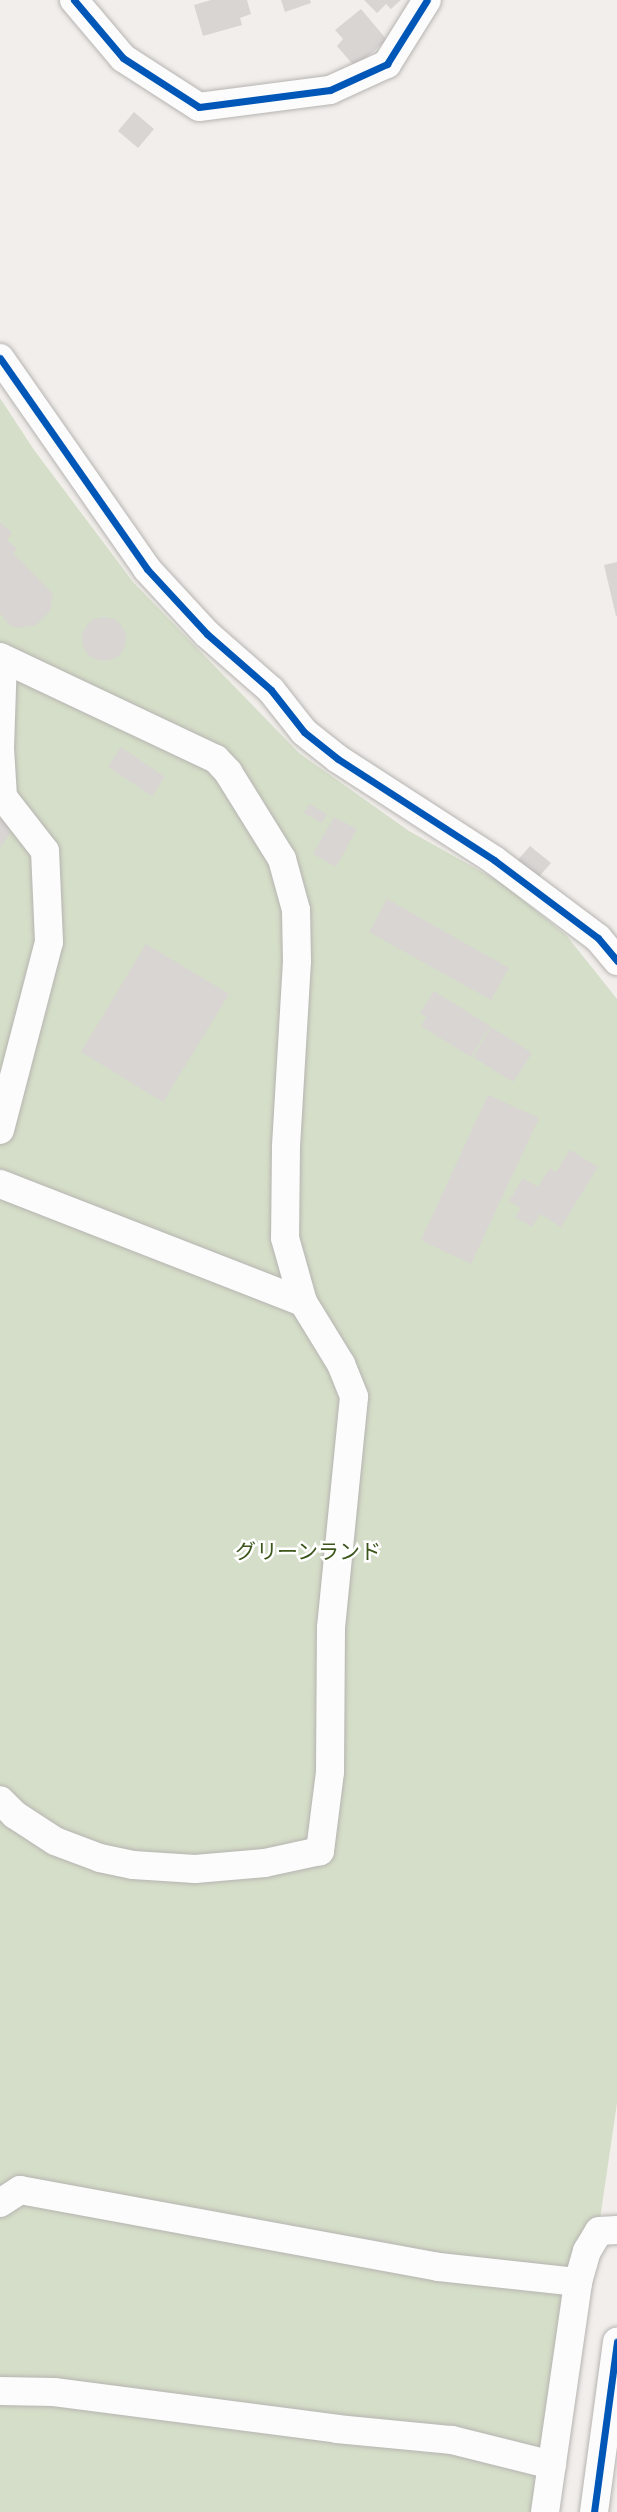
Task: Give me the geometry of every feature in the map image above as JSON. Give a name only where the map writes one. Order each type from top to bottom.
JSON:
[{"type":"street","points":[[74,0],[123,58],[199,107],[330,90],[387,64],[427,0]]},
{"type":"street","points":[[0,358],[147,569],[207,634],[271,690],[304,732],[338,759],[505,867],[598,938],[617,961]]},
{"type":"street","points":[[0,1130],[49,942],[45,851],[3,797],[0,748],[2,658],[216,759],[229,772],[282,859],[296,911],[298,961],[286,1147],[285,1238],[303,1301],[341,1364],[354,1397],[331,1628],[330,1772],[320,1851],[242,1865],[195,1869],[134,1865],[100,1858],[55,1841],[15,1815],[0,1800]]},
{"type":"street","points":[[0,1184],[303,1301]]},
{"type":"street","points":[[0,2203],[20,2190],[439,2267],[578,2282]]},
{"type":"street","points":[[545,2512],[578,2282],[587,2251],[599,2231],[617,2230]]},
{"type":"street","points":[[594,2512],[617,2342]]},
{"type":"street","points":[[0,2391],[54,2392],[350,2431],[452,2440],[552,2465]]},
{"type":"green space","name":"グリーンランド","points":[[0,398],[34,450],[133,582],[299,753],[409,831],[502,883],[566,935],[617,999],[617,2103],[557,2512],[0,2512]]},
{"type":"building","points":[[211,0],[247,0],[251,14],[240,18],[242,25],[203,36],[194,5]]},
{"type":"building","points":[[281,0],[310,0],[311,3],[285,12]]},
{"type":"building","points":[[364,0],[401,0],[391,9],[386,4],[377,13]]},
{"type":"building","points":[[361,9],[387,40],[355,67],[337,46],[343,39],[335,30]]},
{"type":"building","points":[[134,112],[154,129],[138,148],[118,131]]},
{"type":"building","points":[[0,522],[12,533],[7,540],[17,549],[13,553],[53,594],[50,611],[36,625],[16,628],[8,624],[0,613]]},
{"type":"building","points":[[617,562],[617,616],[616,616],[604,565]]},
{"type":"building","points":[[104,617],[113,618],[120,623],[125,630],[125,648],[120,655],[113,660],[104,661],[95,660],[88,655],[83,648],[82,639],[83,630],[88,623],[95,618]]},
{"type":"building","points":[[121,747],[165,777],[152,796],[108,767]]},
{"type":"building","points":[[309,804],[327,814],[322,823],[304,813]]},
{"type":"building","points":[[334,817],[357,829],[336,867],[313,854]]},
{"type":"building","points":[[0,819],[14,828],[0,848]]},
{"type":"building","points":[[530,846],[551,863],[537,879],[516,862]]},
{"type":"building","points":[[387,899],[509,968],[491,1000],[369,932]]},
{"type":"building","points":[[146,944],[229,994],[163,1102],[81,1052]]},
{"type":"building","points":[[434,991],[490,1026],[471,1057],[421,1026],[426,1017],[420,1013]]},
{"type":"building","points":[[491,1027],[532,1053],[513,1082],[473,1057]]},
{"type":"building","points":[[488,1095],[539,1118],[471,1264],[421,1240]]},
{"type":"building","points":[[570,1150],[598,1167],[561,1227],[540,1214],[532,1227],[515,1217],[521,1208],[509,1201],[523,1178],[538,1187],[550,1168],[556,1172]]},
{"type":"cycle path","points":[[74,0],[123,58],[199,107],[330,90],[387,64],[427,0]]},
{"type":"cycle path","points":[[0,358],[147,569],[207,634],[271,690],[304,732],[338,759],[494,860],[598,938],[617,961]]},
{"type":"cycle path","points":[[594,2512],[617,2342]]}]
